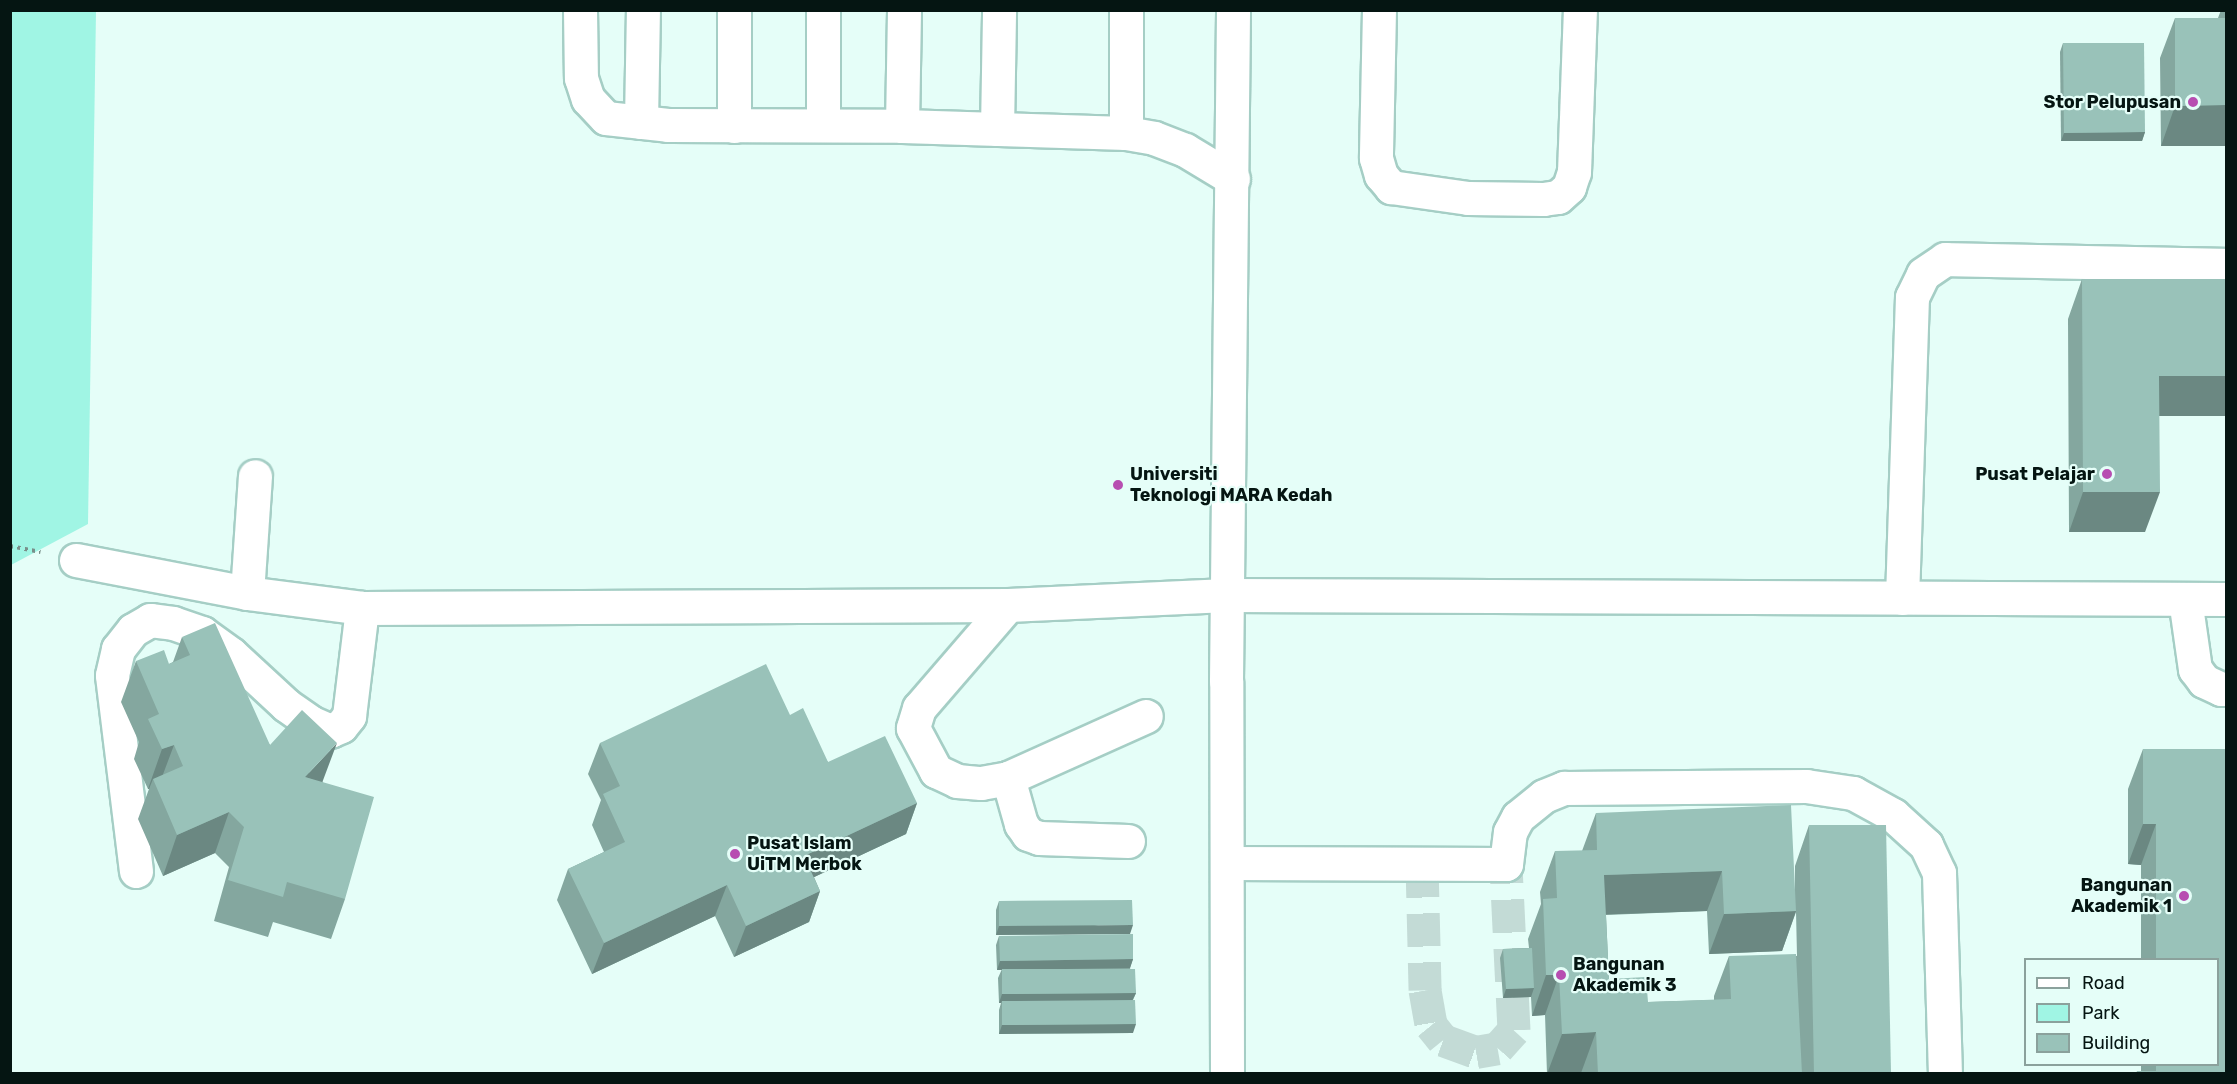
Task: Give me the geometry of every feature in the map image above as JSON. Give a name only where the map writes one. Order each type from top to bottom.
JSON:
[{"type":"street","points":[[580,10],[581,78],[588,99],[606,118],[668,125],[902,126],[1126,133],[1154,138],[1185,150],[1233,179]]},
{"type":"street","points":[[641,122],[643,10]]},
{"type":"street","points":[[734,10],[734,126]]},
{"type":"street","points":[[823,10],[823,126]]},
{"type":"street","points":[[902,126],[904,10]]},
{"type":"street","points":[[997,129],[999,10]]},
{"type":"street","points":[[1126,10],[1126,133]]},
{"type":"street","points":[[1227,1074],[1227,595],[1233,10]]},
{"type":"street","points":[[1379,10],[1376,158],[1381,175],[1391,187],[1468,198],[1511,199],[1558,197],[1569,187],[1574,172],[1580,10]]},
{"type":"street","points":[[1902,598],[1912,297],[1923,274],[1945,259],[2226,265]]},
{"type":"street","points":[[247,593],[255,476]]},
{"type":"street","points":[[76,560],[247,593],[362,608],[514,610],[1008,605],[1227,595],[2226,599]]},
{"type":"street","points":[[2185,599],[2195,669],[2204,681],[2226,689]]},
{"type":"street","points":[[1008,605],[920,708],[913,728],[936,771],[957,781],[981,783],[1008,778],[1146,716]]},
{"type":"street","points":[[136,871],[112,675],[118,649],[133,630],[150,620],[173,623],[202,633],[231,654],[286,705],[310,722],[330,731],[340,726],[349,716],[362,608]]},
{"type":"street","points":[[1008,778],[1021,824],[1028,834],[1039,838],[1128,841]]},
{"type":"street","points":[[1227,863],[1506,864],[1510,832],[1518,817],[1544,796],[1564,788],[1806,786],[1853,793],[1893,815],[1926,845],[1939,873],[1942,895],[1945,1074]]},
{"type":"green space","points":[[11,10],[96,11],[88,524],[11,565]]},
{"type":"building","points":[[2175,18],[2226,18],[2226,105],[2175,106]]},
{"type":"building","points":[[2063,43],[2144,43],[2145,132],[2064,133]]},
{"type":"building","name":"Pusat Pelajar","points":[[2082,279],[2226,279],[2226,376],[2159,376],[2160,492],[2083,492]]},
{"type":"building","points":[[215,623],[270,745],[302,710],[337,743],[305,777],[374,797],[345,899],[287,882],[283,897],[228,880],[244,827],[229,812],[177,835],[153,779],[183,766],[174,745],[162,749],[148,719],[159,714],[136,661],[164,650],[169,664],[190,655],[182,637]]},
{"type":"building","name":"Pusat Islam UiTM Merbok","points":[[766,664],[790,715],[803,708],[828,762],[885,736],[917,803],[804,856],[820,891],[746,926],[727,885],[604,943],[568,869],[625,842],[603,794],[620,786],[600,743]]},
{"type":"building","name":"Bangunan Akademik 1","points":[[2143,749],[2226,749],[2226,1074],[2137,1074],[2137,1071],[2156,1071],[2156,1066],[2219,1066],[2219,958],[2156,958],[2156,824],[2143,824]]},
{"type":"building","points":[[1791,805],[1796,911],[1724,914],[1722,871],[1604,875],[1609,979],[1646,977],[1648,1002],[1731,999],[1729,956],[1796,954],[1802,1074],[1598,1074],[1596,1032],[1562,1034],[1559,975],[1546,975],[1543,899],[1557,898],[1555,851],[1597,850],[1596,813]]},
{"type":"building","points":[[1809,825],[1886,825],[1891,1073],[1814,1074]]},
{"type":"building","points":[[1132,900],[1133,925],[999,926],[999,901]]},
{"type":"building","points":[[1133,934],[1133,959],[1000,961],[999,936]]},
{"type":"building","points":[[1532,948],[1534,988],[1506,989],[1503,949]]},
{"type":"building","points":[[1002,969],[1135,969],[1136,993],[1002,994]]},
{"type":"building","points":[[1135,1000],[1136,1024],[1002,1025],[1002,1001]]},
{"type":"tunnel","points":[[1422,864],[1425,990],[1431,1025],[1443,1040],[1476,1052],[1498,1048],[1514,1030],[1506,864]]},
{"type":"place","name":"Stor Pelupusan","points":[[2193,102]]},
{"type":"place","name":"Pusat Pelajar","points":[[2107,474]]},
{"type":"place","name":"Universiti Teknologi MARA Kedah","points":[[1118,485]]},
{"type":"place","name":"Pusat Islam UiTM Merbok","points":[[735,854]]},
{"type":"place","name":"Bangunan Akademik 1","points":[[2184,896]]},
{"type":"place","name":"Bangunan Akademik 3","points":[[1561,975]]}]
